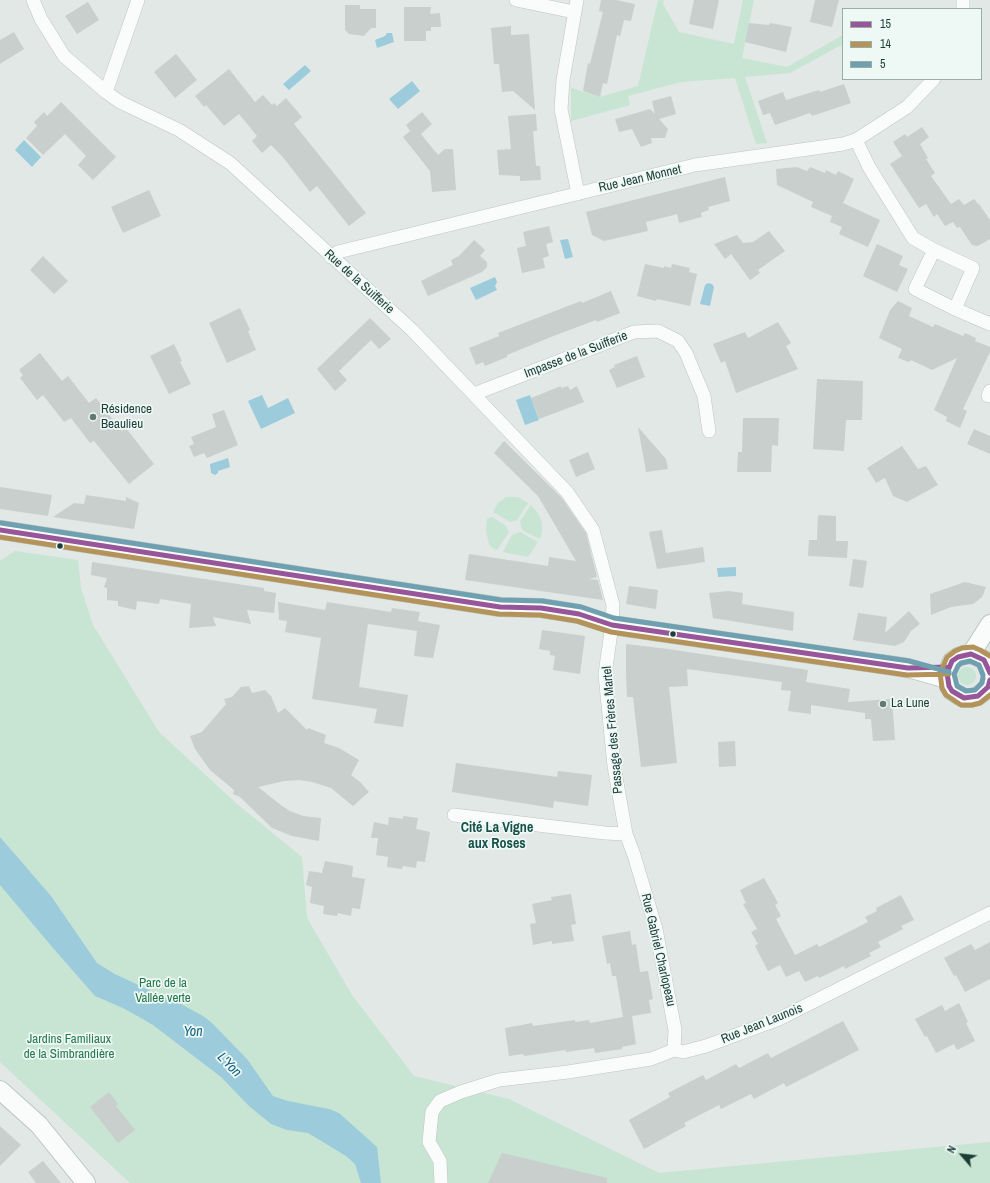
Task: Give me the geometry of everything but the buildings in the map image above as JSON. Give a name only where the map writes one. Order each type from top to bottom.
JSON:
[{"type":"main road","points":[[0,530],[500,608],[541,608],[578,614],[612,625],[948,673]]},
{"type":"main road","points":[[986,673],[990,624]]},
{"type":"main road","points":[[986,673],[964,655],[958,657],[952,662],[948,673],[949,686],[952,691],[964,698],[978,696],[986,673],[990,630]]},
{"type":"main road","points":[[0,1090],[40,1125],[86,1183]]},
{"type":"street","name":"Rue de la Suifferie","points":[[32,0],[41,19],[64,56],[120,102],[179,130],[230,163],[412,330],[567,492],[593,530],[613,605],[612,625]]},
{"type":"street","points":[[106,92],[138,0]]},
{"type":"street","points":[[516,0],[576,6],[563,80],[561,109],[578,194]]},
{"type":"street","name":"Rue Jean Monnet","points":[[331,257],[338,252],[695,165],[843,144],[856,140],[907,107],[933,80]]},
{"type":"street","points":[[856,140],[869,167],[914,238],[934,250],[973,268],[955,309]]},
{"type":"street","points":[[934,250],[916,289],[955,309],[990,324]]},
{"type":"street","name":"Impasse de la Suifferie","points":[[474,394],[634,332],[658,331],[678,341],[686,352],[704,396],[709,431]]},
{"type":"street","name":"Passage des Frères Martel","points":[[612,625],[605,674],[614,766],[626,834]]},
{"type":"street","points":[[454,815],[605,833],[626,834]]},
{"type":"street","name":"Rue Gabriel Charlopeau","points":[[626,834],[656,929],[675,1030],[674,1050]]},
{"type":"street","name":"Rue Jean Launois","points":[[441,1183],[440,1161],[428,1142],[432,1112],[440,1101],[461,1092],[499,1080],[651,1060],[674,1050],[683,1052],[706,1046],[779,1019],[990,914]]},
{"type":"green space","points":[[658,0],[664,0],[663,4],[679,32],[734,44],[743,0],[754,0],[742,58],[787,67],[842,36],[842,45],[790,73],[745,77],[767,143],[756,144],[735,78],[681,82],[628,96],[630,105],[571,121],[571,88],[600,97],[638,86]]},
{"type":"green space","points":[[506,497],[518,497],[528,503],[517,520],[510,522],[493,512],[498,503]]},
{"type":"green space","points":[[531,505],[539,515],[542,523],[540,539],[522,530],[520,521]]},
{"type":"green space","points":[[492,517],[506,526],[509,532],[497,550],[492,548],[489,544],[486,531],[487,519]]},
{"type":"green space","points":[[520,532],[538,542],[528,557],[503,552],[512,535]]},
{"type":"green space","name":"Parc de la Vallée verte","points":[[15,551],[78,560],[81,588],[93,625],[159,732],[237,804],[302,857],[307,918],[352,995],[414,1076],[509,1099],[659,1173],[990,1142],[990,1183],[130,1183],[0,1062],[0,561]]},
{"type":"green space","points":[[967,667],[973,670],[976,676],[973,682],[967,685],[961,682],[958,676],[961,670]]},
{"type":"water","points":[[387,33],[392,33],[394,42],[377,48],[375,40],[385,36]]},
{"type":"water","points":[[305,65],[311,71],[289,90],[283,84]]},
{"type":"water","points":[[412,81],[420,91],[398,109],[389,99]]},
{"type":"water","points":[[24,140],[41,157],[32,167],[15,150]]},
{"type":"water","points":[[568,239],[573,257],[565,259],[560,240]]},
{"type":"water","points":[[495,277],[497,282],[495,286],[497,290],[476,300],[470,288]]},
{"type":"water","points":[[708,283],[712,284],[714,287],[710,306],[700,304],[705,285]]},
{"type":"water","points":[[262,395],[268,408],[288,398],[295,413],[261,429],[248,401]]},
{"type":"water","points":[[530,395],[539,420],[525,425],[516,400]]},
{"type":"water","points":[[228,458],[230,467],[218,471],[215,475],[211,473],[210,464]]},
{"type":"water","points":[[736,567],[736,576],[718,577],[717,568]]},
{"type":"water","name":"Yon","points":[[0,837],[51,896],[97,963],[115,974],[181,1004],[203,1016],[212,1023],[247,1059],[273,1096],[288,1101],[329,1109],[339,1113],[377,1147],[381,1183],[361,1183],[355,1164],[346,1156],[308,1133],[287,1130],[271,1124],[249,1106],[221,1077],[153,1025],[125,1009],[95,996],[0,885]]},
{"type":"transit line","name":"5","points":[[1,523],[501,600],[542,601],[581,607],[614,618],[909,661],[949,672]]},
{"type":"transit line","name":"15","points":[[0,530],[500,607],[541,608],[579,614],[612,625],[908,668],[949,667]]},
{"type":"transit line","name":"14","points":[[0,537],[499,614],[540,615],[577,621],[611,632],[907,675],[949,674]]},
{"type":"transit line","name":"14","points":[[990,656],[973,647],[962,648],[947,657],[940,673],[942,688],[946,695],[961,705],[980,703],[990,695]]},
{"type":"transit line","name":"15","points":[[990,673],[984,660],[971,654],[958,657],[952,661],[947,673],[949,686],[952,691],[964,698],[978,696],[988,687],[990,680]]},
{"type":"transit line","name":"5","points":[[983,675],[979,665],[970,661],[961,663],[954,674],[957,686],[966,691],[975,690],[982,683],[983,678]]},
{"type":"place","name":"Résidence Beaulieu","points":[[93,417]]},
{"type":"place","name":"La Lune","points":[[883,704]]},
{"type":"district","name":"Cité La Vigne aux Roses","points":[[497,836]]},
{"type":"park label","name":"Jardins Familiaux de la Simbrandière","points":[[69,1048]]},
{"type":"water label","name":"L'Yon","points":[[229,1065]]}]
